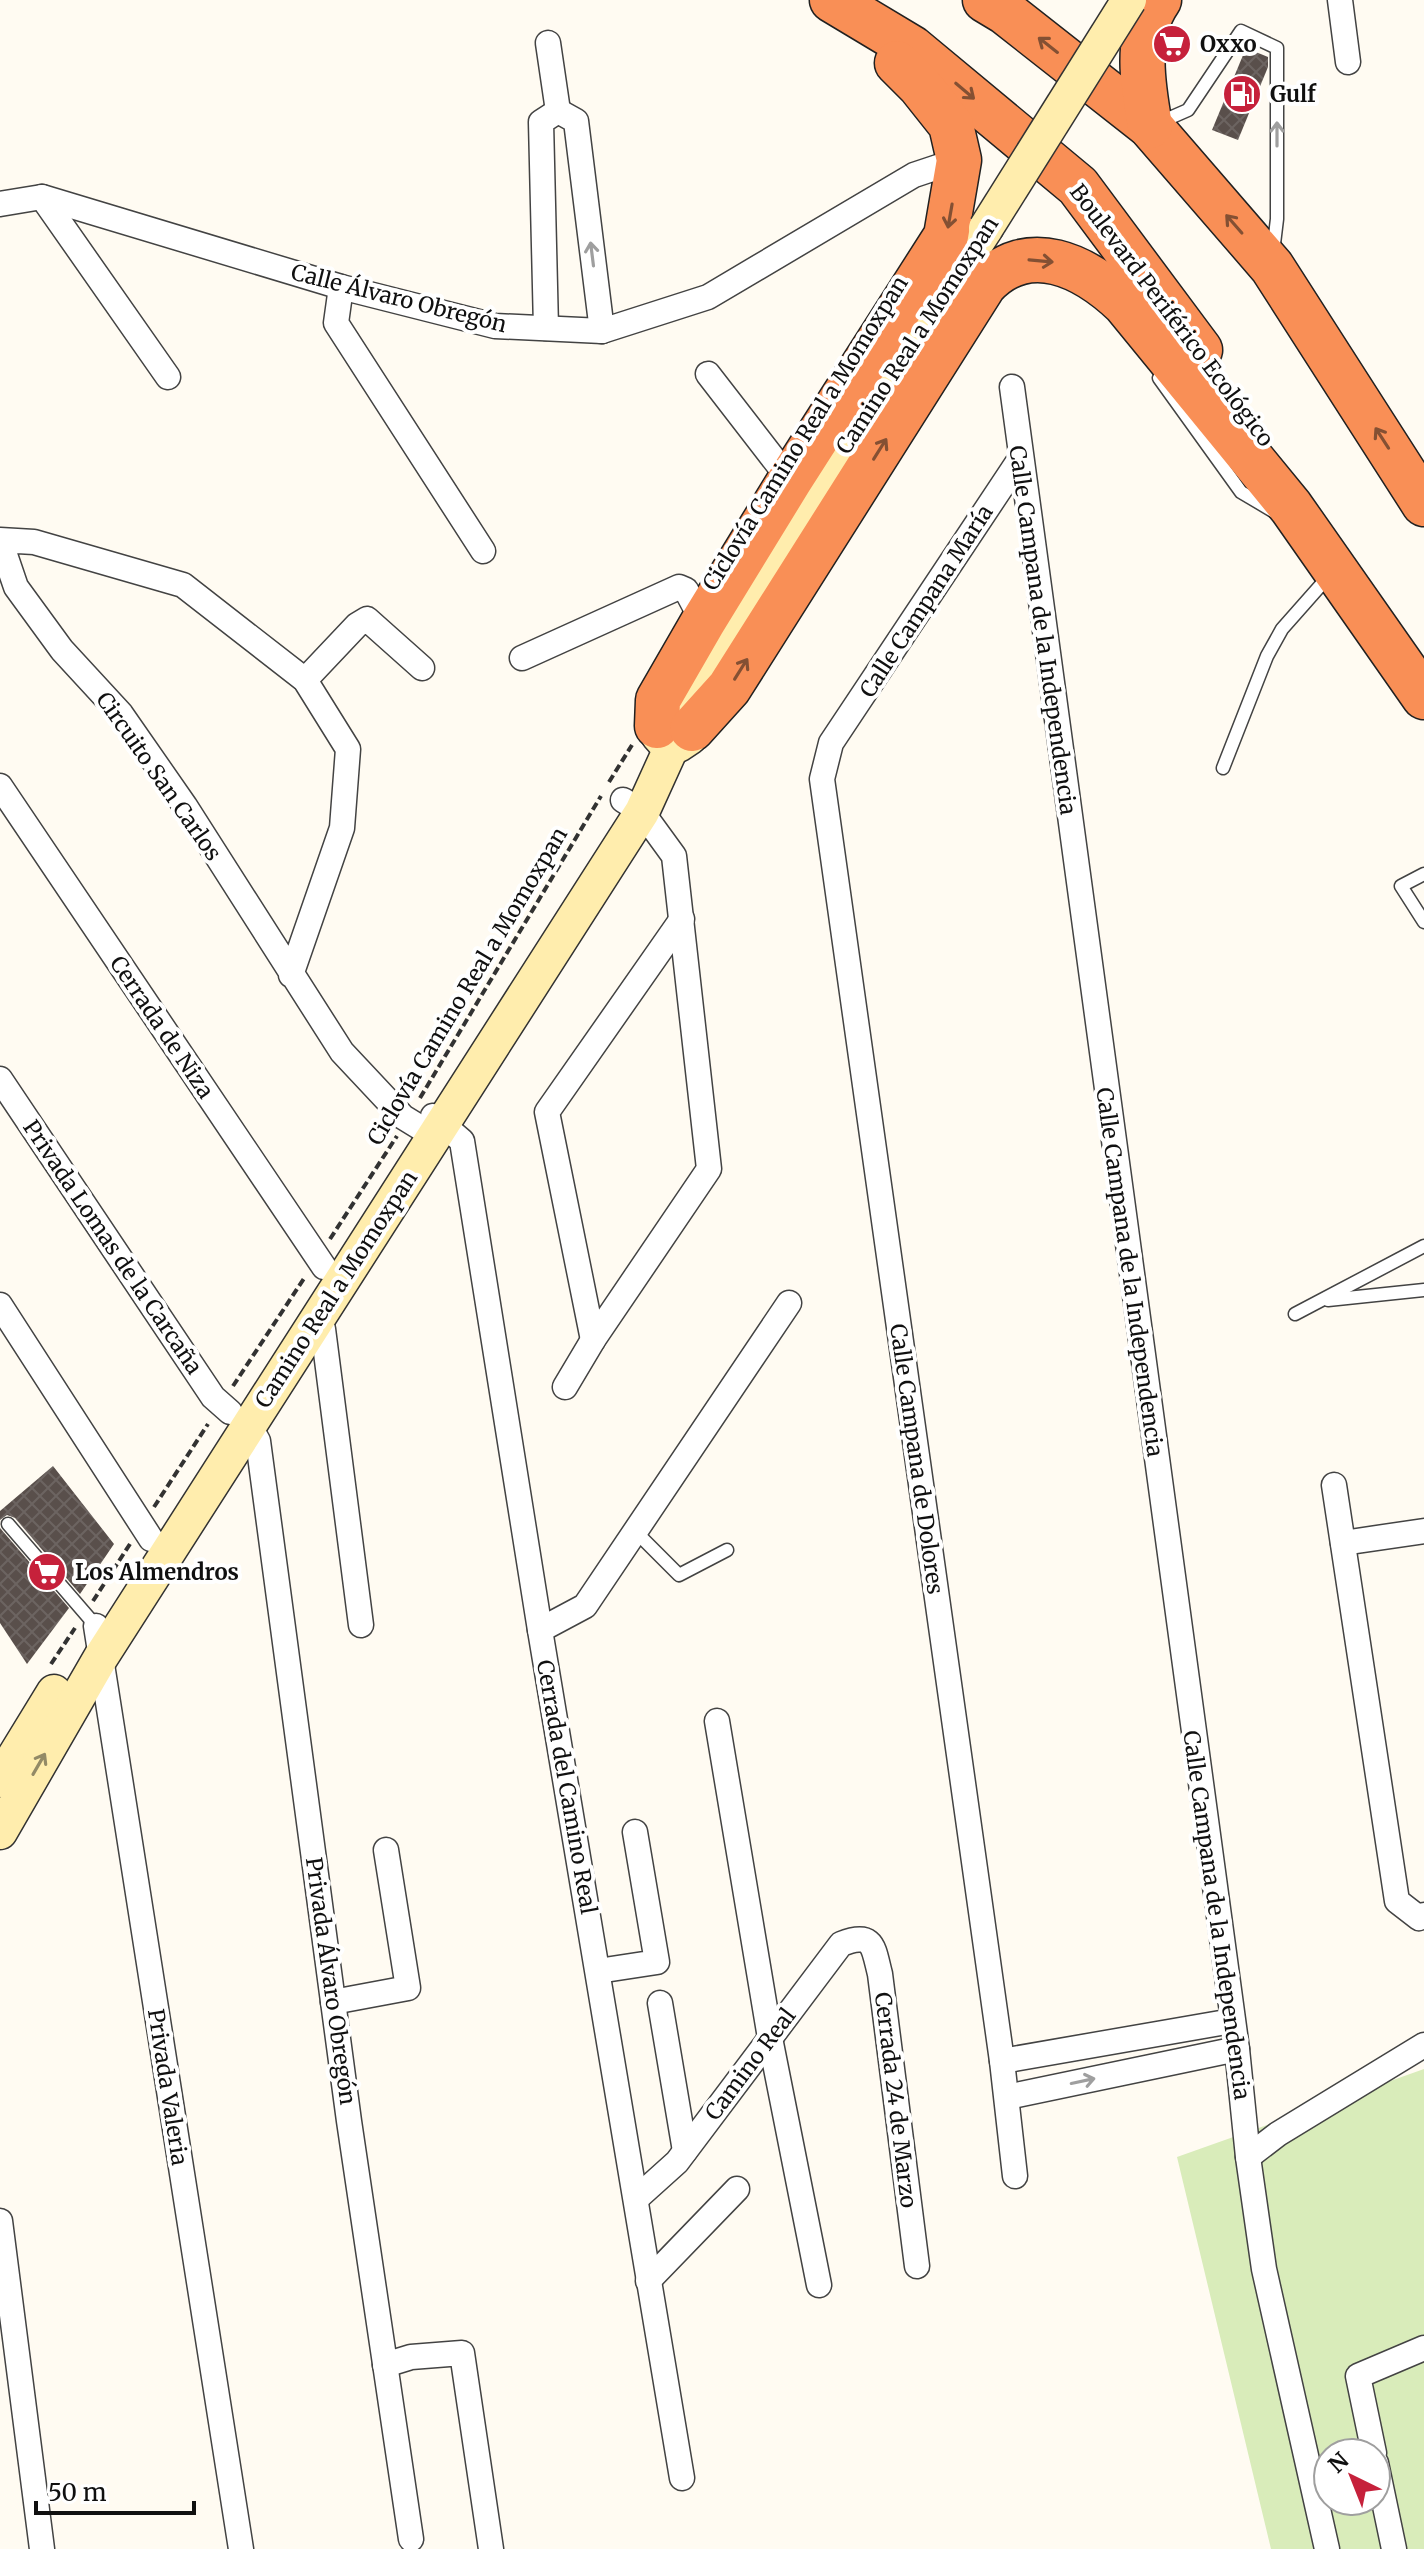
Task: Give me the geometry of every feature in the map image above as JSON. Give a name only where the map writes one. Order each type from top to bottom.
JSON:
[{"type":"highway","points":[[821,0],[871,37],[920,86],[951,125],[959,160],[946,236],[790,480],[698,613],[658,700],[663,735],[729,688],[976,296],[993,274],[1018,261],[1040,259],[1081,272],[1115,305],[1136,316],[1258,464],[1324,552],[1424,697]]},
{"type":"highway","name":"Boulevard Periférico Ecológico","points":[[832,0],[912,48],[1078,186],[1424,653]]},
{"type":"highway","points":[[985,0],[1005,12],[1150,126],[1272,267],[1424,504]]},
{"type":"highway","points":[[1150,126],[1144,89],[1144,36],[1150,12],[1159,0]]},
{"type":"street","name":"Camino Real a Momoxpan","points":[[0,1832],[94,1632],[146,1532],[233,1414],[316,1320],[462,1061],[641,816],[663,735],[665,714],[677,711],[706,671],[1129,0]]},
{"type":"street","points":[[1340,0],[1348,62]]},
{"type":"street","points":[[548,43],[558,111]]},
{"type":"street","points":[[546,328],[541,122],[558,111]]},
{"type":"street","points":[[558,111],[576,121],[602,331]]},
{"type":"street","name":"Calle Álvaro Obregón","points":[[0,204],[42,197],[341,287],[495,326],[602,331],[708,297],[914,175],[959,160]]},
{"type":"street","points":[[42,197],[168,377]]},
{"type":"street","points":[[341,287],[336,323],[483,551]]},
{"type":"street","points":[[708,374],[790,480]]},
{"type":"street","name":"Calle Campana de la Independencia","points":[[1012,387],[1237,2049],[1264,2269],[1327,2549]]},
{"type":"street","name":"Calle Campana María","points":[[831,743],[1020,459]]},
{"type":"street","name":"Circuito San Carlos","points":[[291,975],[342,828],[348,749],[305,680],[183,585],[34,542],[0,540],[16,587],[62,650],[121,714],[185,806],[291,975],[342,1052],[425,1123]]},
{"type":"street","points":[[522,658],[679,587],[686,590],[698,613]]},
{"type":"street","points":[[305,680],[357,625],[367,619],[422,668]]},
{"type":"street","name":"Calle Campana de Dolores","points":[[831,743],[822,779],[1007,2097],[1015,2176]]},
{"type":"street","name":"Cerrada de Niza","points":[[0,786],[321,1263]]},
{"type":"street","points":[[565,1387],[593,1340],[709,1169],[674,856],[641,816]]},
{"type":"street","points":[[593,1340],[547,1112],[682,919]]},
{"type":"street","name":"Privada Lomas de la Carcaña","points":[[0,1079],[213,1397],[233,1414]]},
{"type":"street","name":"Camino Real a Momoxpan","points":[[0,1780],[233,1414],[321,1263],[425,1123]]},
{"type":"street","name":"Cerrada del Camino Real","points":[[425,1123],[462,1141],[540,1630],[682,2478]]},
{"type":"street","points":[[540,1630],[585,1606],[789,1303]]},
{"type":"street","points":[[0,1305],[146,1532]]},
{"type":"street","points":[[316,1320],[323,1329],[361,1625]]},
{"type":"street","name":"Privada Álvaro Obregón","points":[[233,1414],[258,1441],[333,2002],[411,2539]]},
{"type":"street","points":[[1334,1485],[1397,1901],[1419,1918],[1424,1915]]},
{"type":"street","points":[[1343,1543],[1424,1531]]},
{"type":"street","name":"Privada Valeria","points":[[94,1632],[241,2549]]},
{"type":"street","points":[[717,1721],[770,2038],[819,2285]]},
{"type":"street","points":[[598,1971],[657,1962],[635,1832]]},
{"type":"street","points":[[333,2002],[408,1988],[386,1850]]},
{"type":"street","name":"Camino Real","points":[[637,2198],[677,2162],[841,1944],[866,1938]]},
{"type":"street","name":"Cerrada 24 de Marzo","points":[[866,1938],[872,1945],[880,1974],[917,2266]]},
{"type":"street","points":[[660,2003],[685,2151]]},
{"type":"street","points":[[1002,2061],[1232,2021]]},
{"type":"street","points":[[1248,2157],[1278,2134],[1424,2045]]},
{"type":"street","points":[[1007,2097],[1237,2049]]},
{"type":"street","points":[[648,2281],[737,2189]]},
{"type":"street","points":[[0,2221],[42,2549]]},
{"type":"street","points":[[1371,2437],[1358,2376],[1424,2348]]},
{"type":"street","points":[[385,2365],[411,2357],[462,2353],[491,2549]]},
{"type":"street","points":[[1387,2517],[1394,2549]]},
{"type":"street","points":[[1390,2517],[1406,2549]]},
{"type":"lane","points":[[1150,126],[1188,110],[1241,31],[1277,48],[1277,219],[1272,267]]},
{"type":"lane","points":[[1150,366],[1241,492],[1324,552],[1274,643],[1223,768]]},
{"type":"lane","points":[[1424,874],[1401,886],[1424,922]]},
{"type":"lane","points":[[1295,1314],[1424,1246]]},
{"type":"lane","points":[[1319,1301],[1424,1290]]},
{"type":"lane","points":[[8,1524],[94,1632]]},
{"type":"lane","points":[[635,1531],[679,1575],[727,1550]]},
{"type":"path","name":"Ciclovía Camino Real a Momoxpan","points":[[51,1665],[94,1632],[146,1532],[233,1414],[321,1263],[425,1123],[663,735]]},
{"type":"green space","points":[[1424,2069],[1424,2549],[1271,2549],[1177,2157]]},
{"type":"building","name":"Gulf","points":[[1246,48],[1268,57],[1268,67],[1238,140],[1212,130]]},
{"type":"building","points":[[53,1466],[114,1544],[80,1594],[15,1518],[7,1515],[0,1520],[0,1511]]},
{"type":"building","points":[[0,1528],[69,1608],[27,1664],[0,1623]]},
{"type":"place","name":"Oxxo","points":[[1172,44]]},
{"type":"place","name":"Gulf","points":[[1242,94]]},
{"type":"place","name":"Los Almendros","points":[[47,1572]]}]
